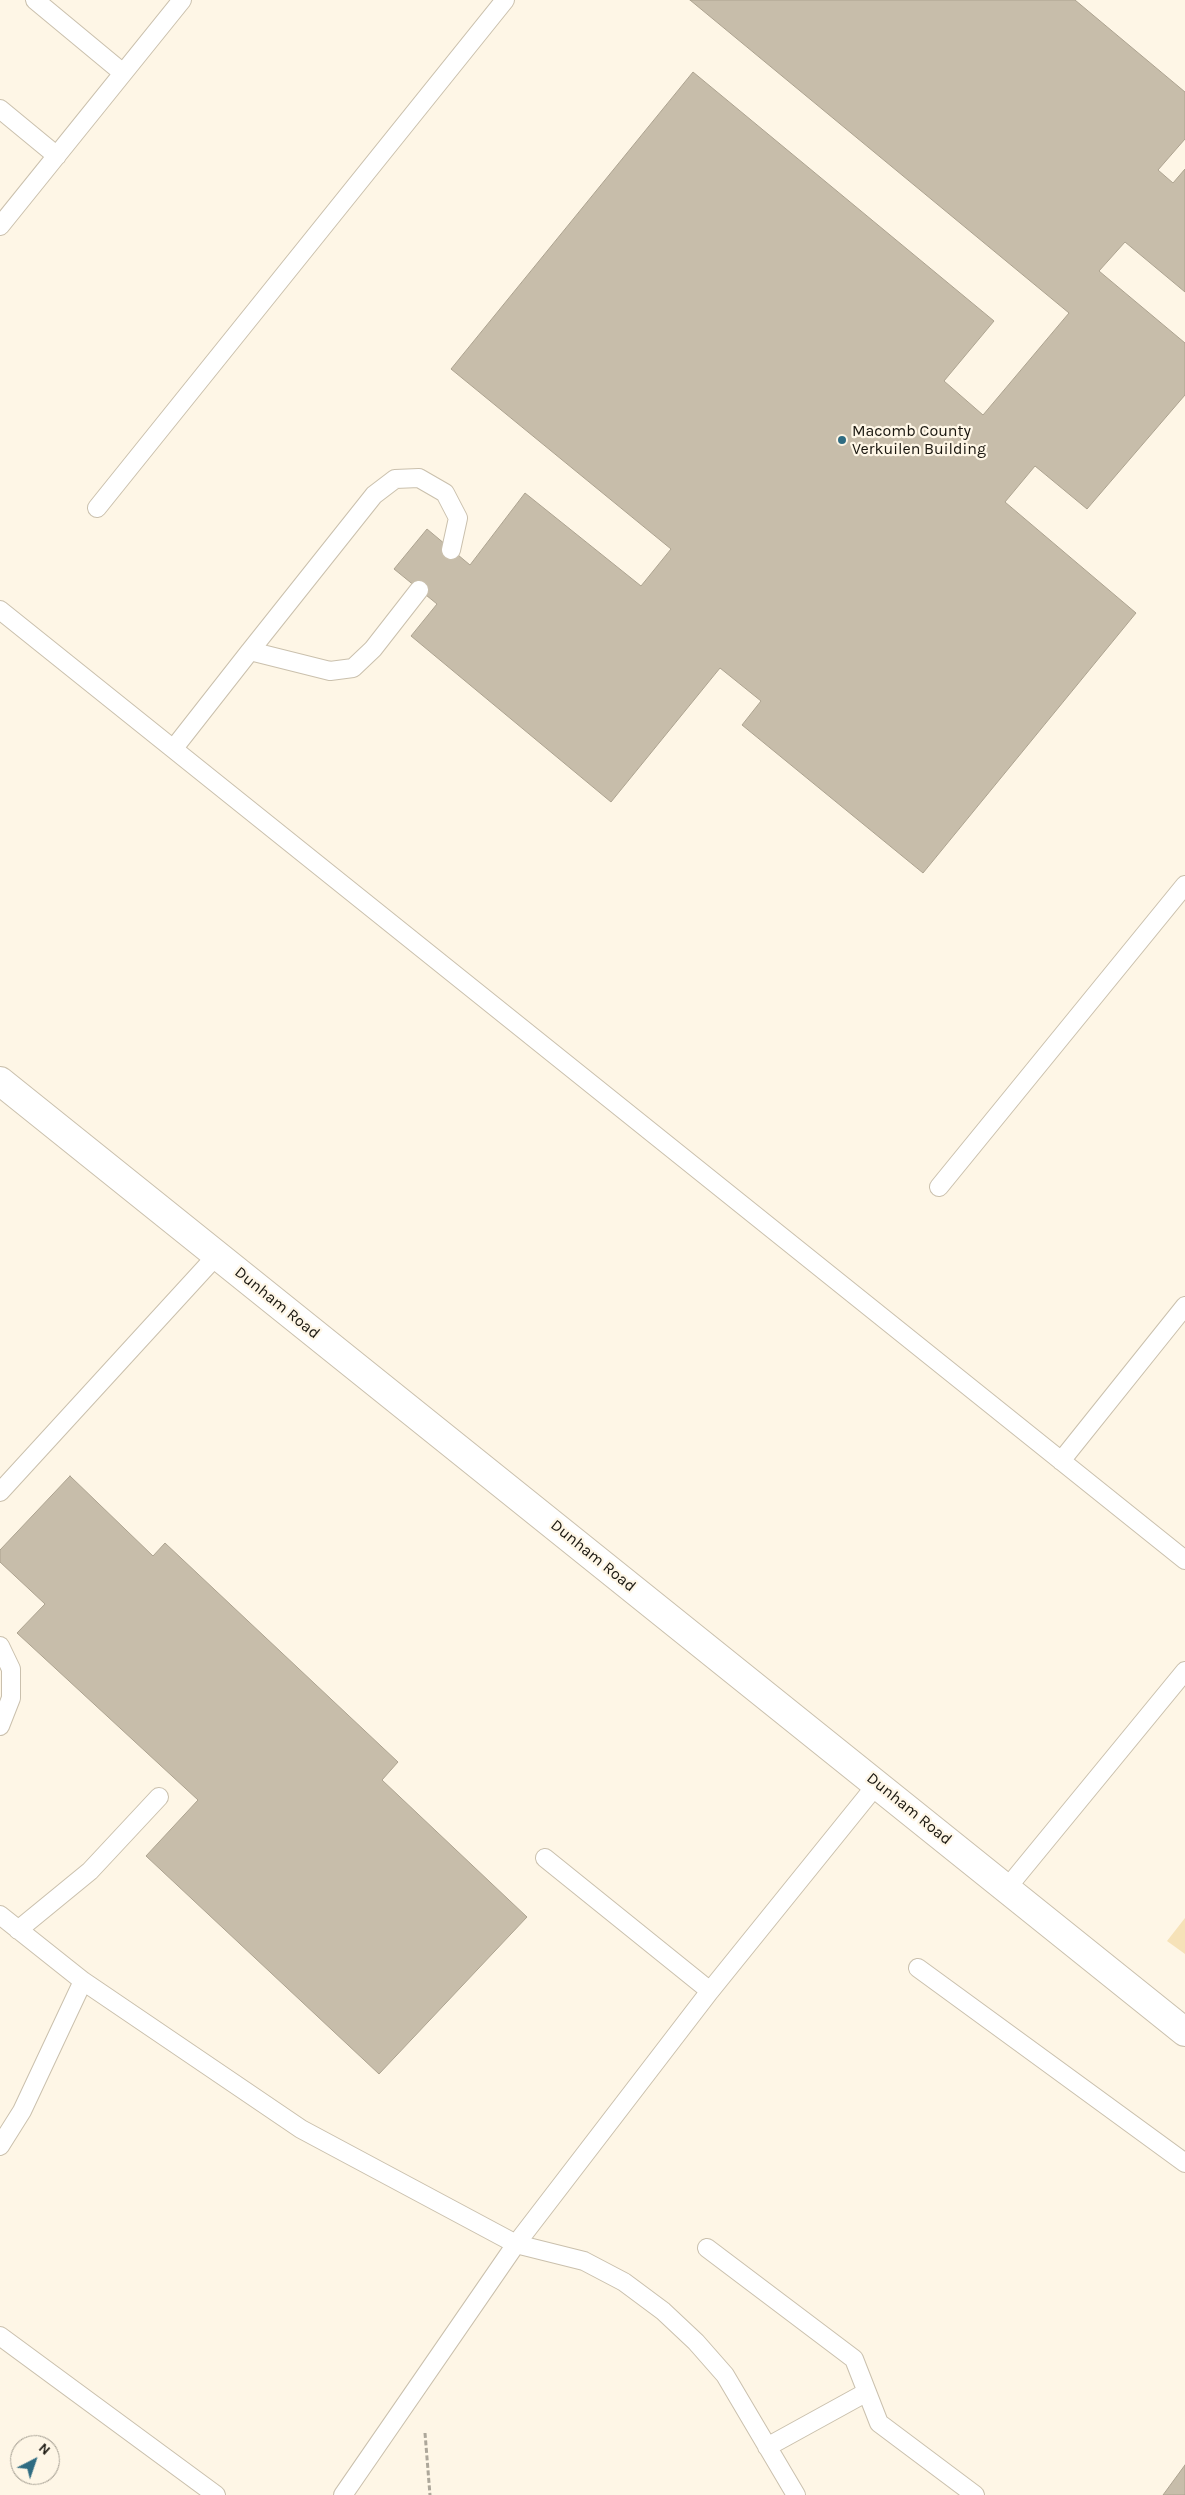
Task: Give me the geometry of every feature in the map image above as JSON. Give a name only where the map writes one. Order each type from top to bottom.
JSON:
[{"type":"street","name":"Dunham Road","points":[[0,1081],[1185,2032]]},
{"type":"lane","points":[[35,0],[123,73]]},
{"type":"lane","points":[[0,226],[182,0]]},
{"type":"lane","points":[[97,508],[505,0]]},
{"type":"lane","points":[[0,109],[56,156]]},
{"type":"lane","points":[[174,748],[374,495],[395,479],[419,478],[445,493],[458,518],[451,550]]},
{"type":"lane","points":[[250,651],[330,671],[352,668],[373,649],[419,590]]},
{"type":"lane","points":[[0,610],[1185,1560]]},
{"type":"lane","points":[[939,1186],[1185,884]]},
{"type":"lane","points":[[0,1492],[217,1255]]},
{"type":"lane","points":[[1061,1461],[1185,1306]]},
{"type":"lane","points":[[0,1646],[11,1669],[11,1698],[0,1726]]},
{"type":"lane","points":[[1007,1888],[1185,1671]]},
{"type":"lane","points":[[343,2495],[516,2244],[710,1991],[877,1784]]},
{"type":"lane","points":[[18,1930],[90,1871],[159,1797]]},
{"type":"lane","points":[[545,1858],[710,1991]]},
{"type":"lane","points":[[0,1915],[83,1981],[302,2129],[516,2244],[584,2261],[624,2282],[663,2311],[696,2342],[724,2375],[796,2495]]},
{"type":"lane","points":[[918,1968],[1185,2163]]},
{"type":"lane","points":[[0,2146],[22,2110],[83,1981]]},
{"type":"lane","points":[[707,2248],[854,2359],[879,2423],[975,2495]]},
{"type":"lane","points":[[0,2336],[216,2495]]},
{"type":"lane","points":[[767,2447],[867,2392]]},
{"type":"path","points":[[420,2383],[430,2495]]},
{"type":"shaded area","points":[[1185,1918],[1185,1954],[1167,1941]]},
{"type":"building","name":"Macomb County Verkuilen Building","points":[[690,0],[1075,0],[1185,92],[1185,139],[1158,170],[1173,183],[1185,169],[1185,292],[1125,242],[1099,271],[1185,343],[1185,395],[1087,509],[1035,466],[1005,502],[1136,613],[923,873],[742,725],[761,701],[720,668],[611,802],[411,636],[437,604],[394,569],[427,529],[470,565],[525,493],[641,586],[671,549],[451,369],[693,72],[994,321],[944,381],[983,415],[1069,313]]},
{"type":"building","points":[[70,1476],[153,1556],[165,1543],[398,1762],[382,1780],[527,1917],[379,2074],[146,1856],[198,1800],[17,1633],[45,1604],[0,1562],[0,1550]]},
{"type":"building","points":[[1185,2465],[1185,2495],[1163,2495]]},
{"type":"place","name":"Macomb County Verkuilen Building","points":[[842,440]]}]
